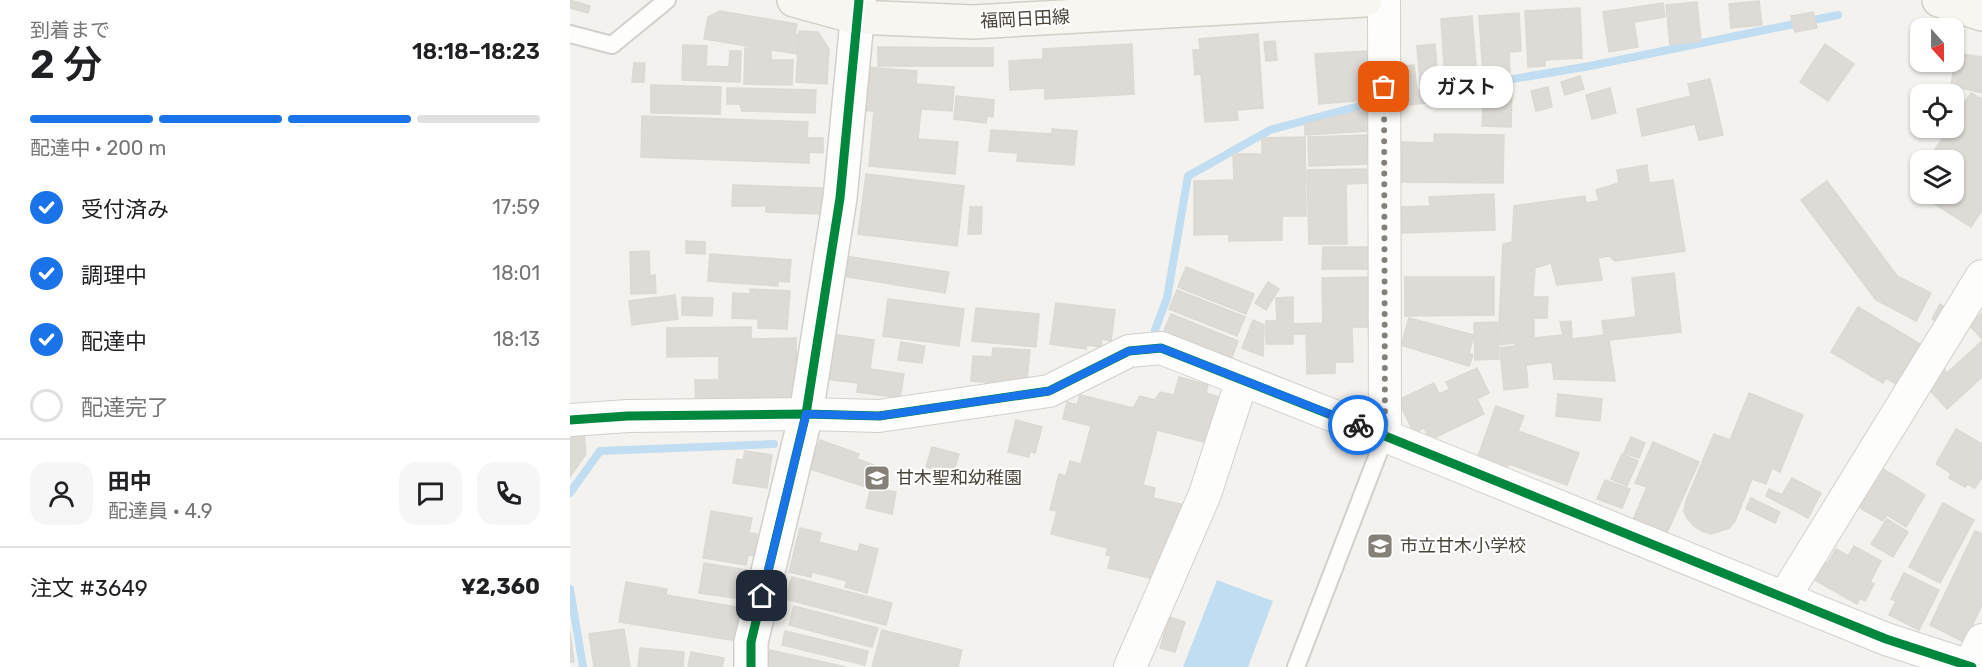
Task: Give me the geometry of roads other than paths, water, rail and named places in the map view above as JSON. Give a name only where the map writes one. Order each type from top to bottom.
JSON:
[{"type":"main road","name":"福岡日田線","points":[[794,0],[973,22],[1365,0]]},
{"type":"main road","points":[[1939,0],[1982,14]]},
{"type":"street","points":[[1384,0],[1385,436]]},
{"type":"street","points":[[750,667],[751,642],[806,414],[840,198],[857,8]]},
{"type":"street","points":[[1785,596],[1982,276]]},
{"type":"street","points":[[570,420],[628,416],[806,414],[879,416],[1049,391],[1129,351],[1161,348],[1785,596],[1886,639],[1974,658]]},
{"type":"street","points":[[1130,667],[1204,494],[1242,380]]},
{"type":"lane","points":[[570,34],[612,45],[659,1]]},
{"type":"lane","points":[[1296,667],[1385,436]]},
{"type":"water","points":[[1217,580],[1273,601],[1248,667],[1183,667]]},
{"type":"waterway","points":[[1483,84],[1590,66],[1838,15]]},
{"type":"waterway","points":[[1155,330],[1167,298],[1188,176],[1270,130],[1367,104]]},
{"type":"waterway","points":[[570,493],[600,451],[774,444]]},
{"type":"waterway","points":[[570,589],[583,667]]},
{"type":"place","name":"ガスト","points":[[1384,87]]},
{"type":"place","name":"甘木聖和幼稚園","points":[[877,478]]},
{"type":"place","name":"市立甘木小学校","points":[[1380,546]]}]
